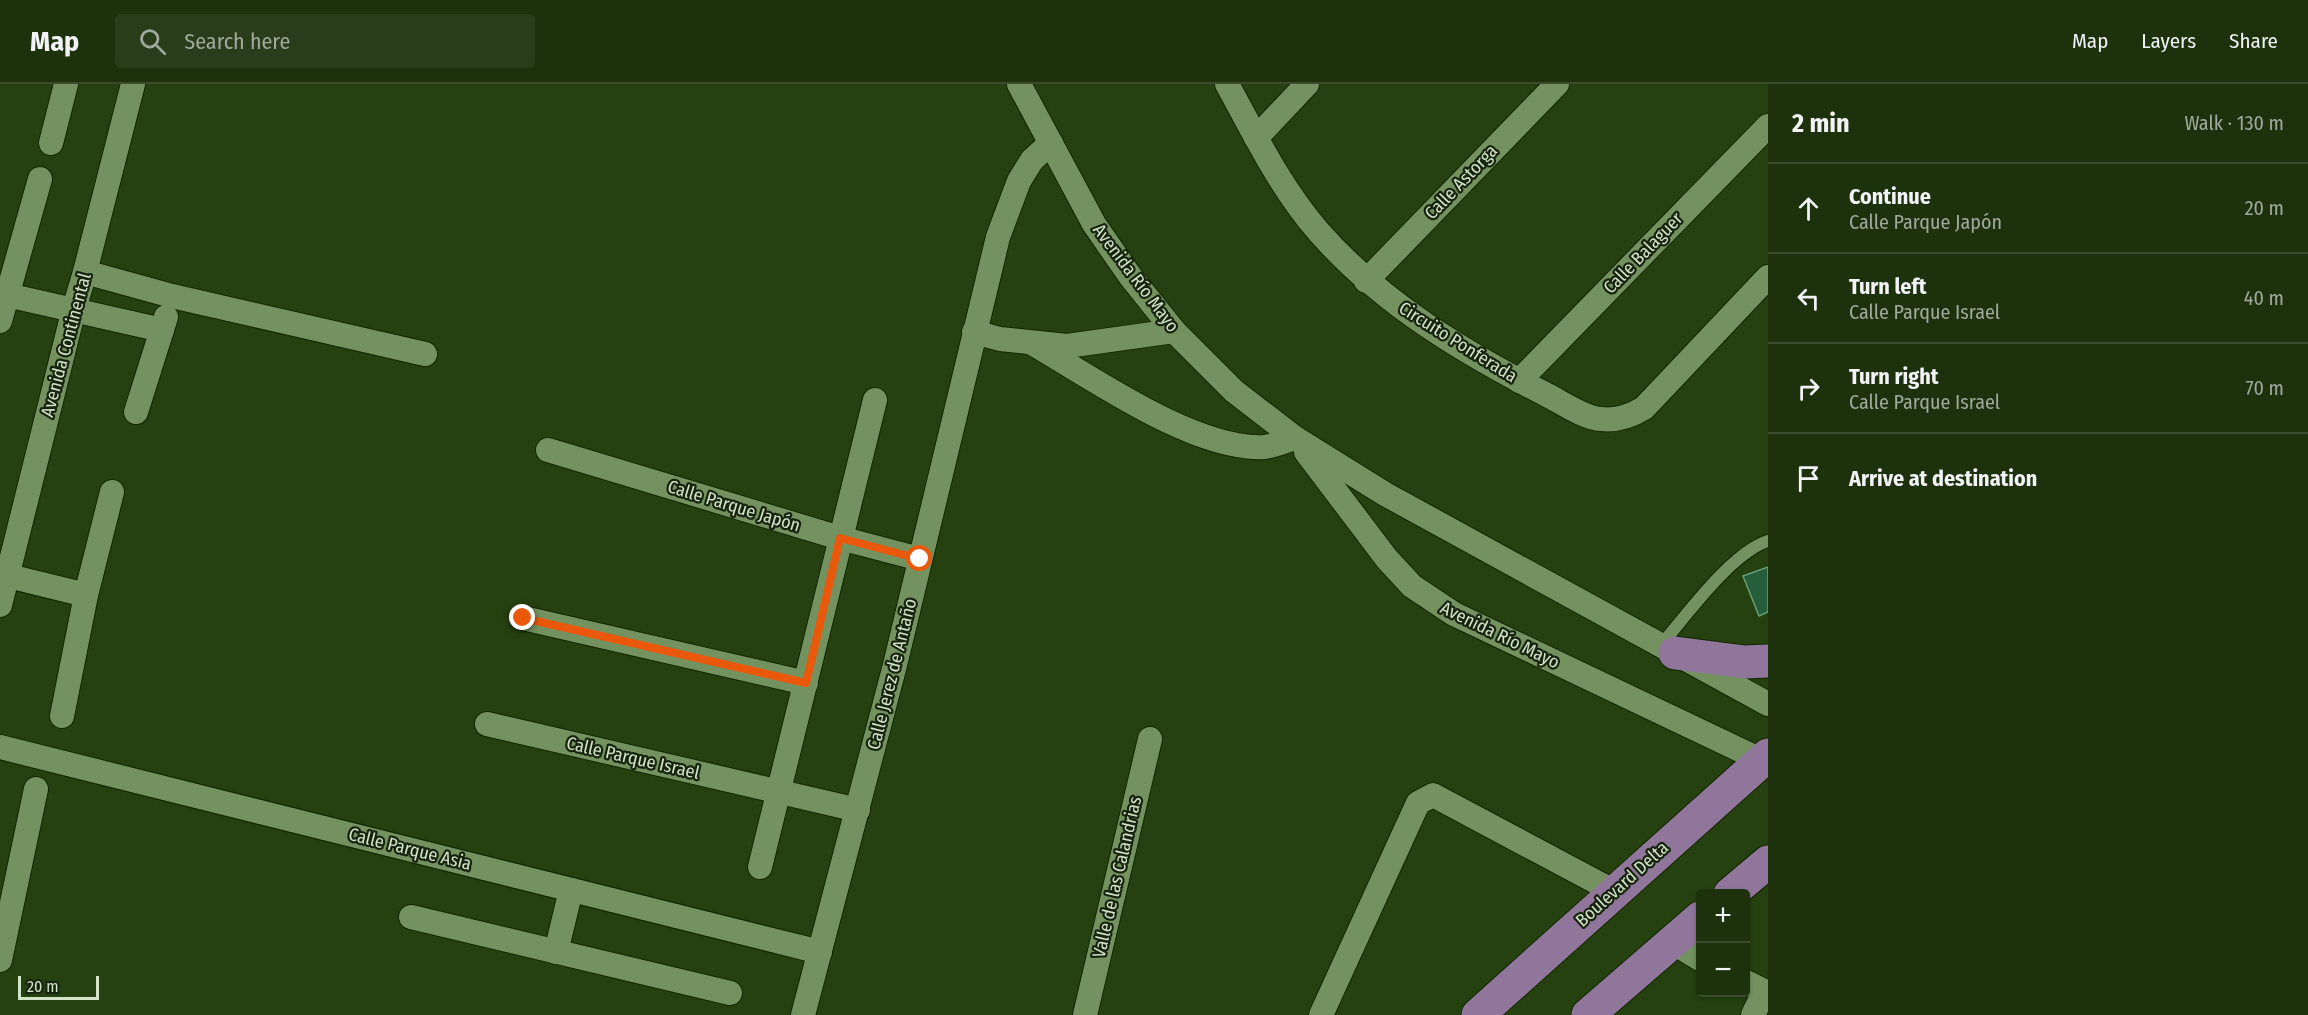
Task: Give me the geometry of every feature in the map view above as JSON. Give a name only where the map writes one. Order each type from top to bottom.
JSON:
[{"type":"main road","points":[[1668,649],[1744,662],[1768,661]]},
{"type":"main road","name":"Boulevard Delta","points":[[1478,1015],[1765,758]]},
{"type":"main road","points":[[1736,889],[1768,862]]},
{"type":"main road","points":[[1587,1015],[1696,922]]},
{"type":"street","points":[[51,143],[66,84]]},
{"type":"street","name":"Avenida Continental","points":[[0,605],[4,574],[74,309],[86,272],[133,84]]},
{"type":"street","name":"Avenida Río Mayo","points":[[1019,84],[1094,224],[1174,331],[1234,391],[1295,438],[1385,494],[1768,704]]},
{"type":"street","name":"Circuito Ponferada","points":[[1227,84],[1278,178],[1311,222],[1366,281],[1471,355],[1519,381],[1600,419],[1628,417],[1644,408],[1768,278]]},
{"type":"street","points":[[1256,138],[1307,84]]},
{"type":"street","name":"Calle Astorga","points":[[1366,281],[1557,84]]},
{"type":"street","name":"Calle Balaguer","points":[[1519,381],[1768,126]]},
{"type":"street","name":"Calle Jerez de Antaño","points":[[803,1015],[858,810],[998,237],[1019,181],[1032,160],[1051,143]]},
{"type":"street","points":[[0,321],[40,179]]},
{"type":"street","points":[[86,272],[172,296],[425,354]]},
{"type":"street","points":[[8,295],[162,330]]},
{"type":"street","points":[[136,412],[172,296]]},
{"type":"street","points":[[974,332],[1000,339],[1067,346],[1174,331]]},
{"type":"street","points":[[1032,343],[1171,424],[1233,444],[1265,447],[1295,438]]},
{"type":"street","points":[[760,867],[875,400]]},
{"type":"street","name":"Avenida Río Mayo","points":[[1295,438],[1337,490],[1387,559],[1412,586],[1432,602],[1464,619],[1765,758]]},
{"type":"street","name":"Calle Parque Japón","points":[[548,450],[840,538],[920,559]]},
{"type":"street","points":[[62,716],[86,595],[112,492]]},
{"type":"street","points":[[4,574],[86,595]]},
{"type":"street","points":[[523,618],[806,683]]},
{"type":"street","name":"Calle Parque Israel","points":[[487,724],[858,810]]},
{"type":"street","name":"Valle de las Calandrias","points":[[1085,1015],[1150,739]]},
{"type":"street","name":"Calle Parque Asia","points":[[0,747],[820,952]]},
{"type":"street","points":[[0,960],[7,892],[36,789]]},
{"type":"street","points":[[1321,1015],[1418,803],[1433,795],[1615,892]]},
{"type":"street","points":[[556,952],[571,890]]},
{"type":"street","points":[[411,917],[730,993]]},
{"type":"street","points":[[1672,942],[1696,956]]},
{"type":"street","points":[[1753,1015],[1759,989]]},
{"type":"lane","points":[[1668,649],[1730,567],[1768,541]]},
{"type":"building","points":[[1768,567],[1768,612],[1759,616],[1743,576]]},
{"type":"route","points":[[523,618],[806,683],[840,538],[920,559]]}]
